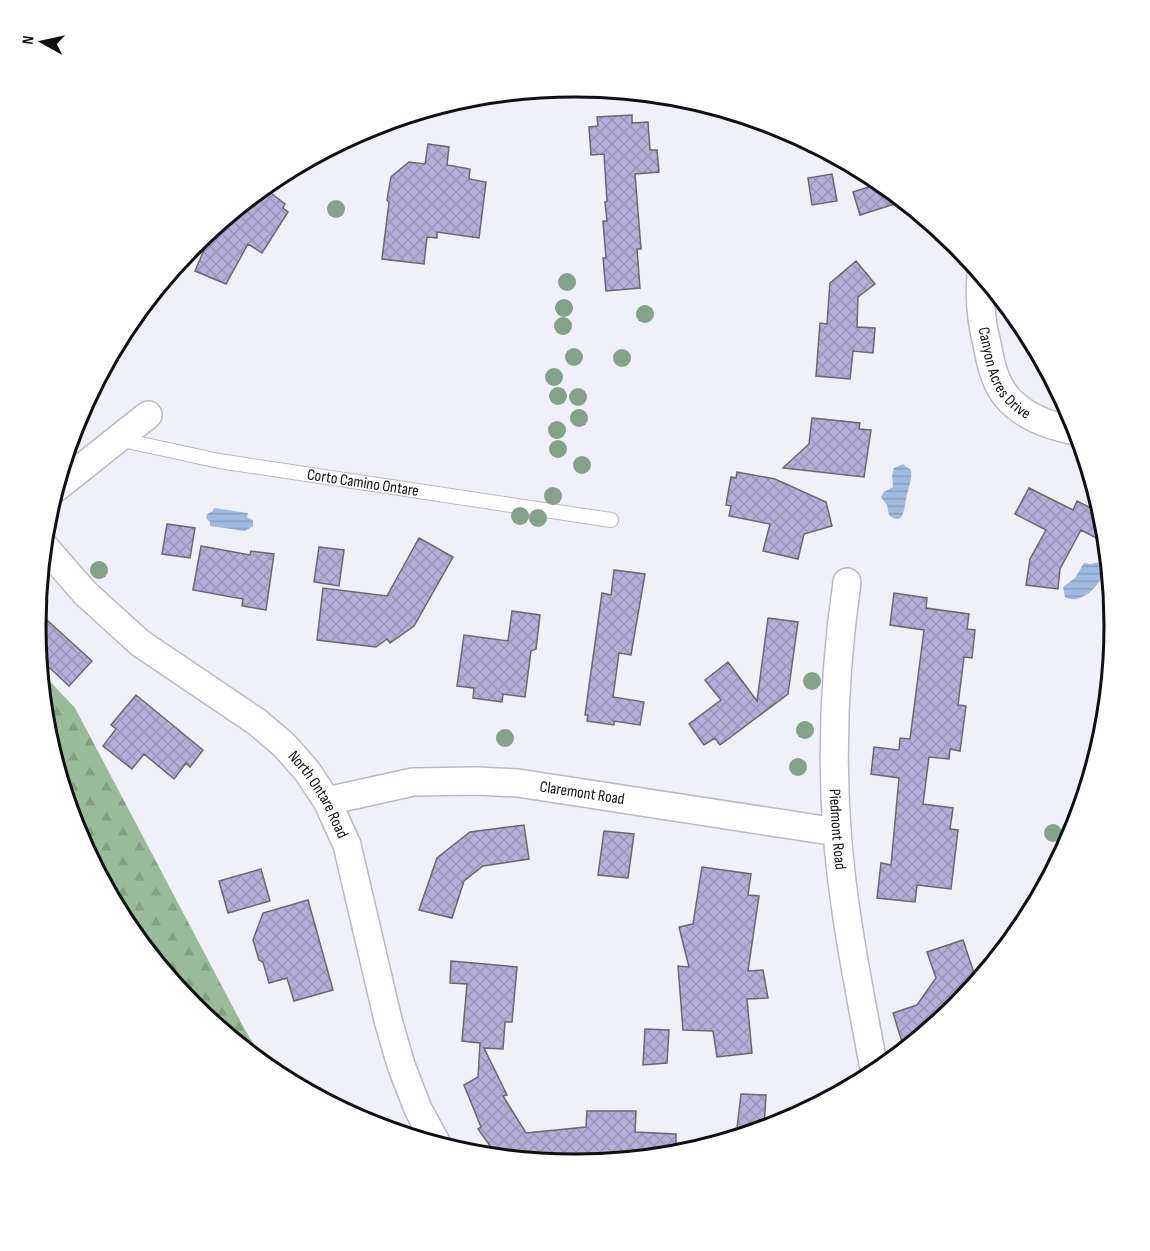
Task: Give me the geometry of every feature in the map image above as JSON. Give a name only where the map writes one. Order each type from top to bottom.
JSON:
[{"type":"street","name":"Canyon Acres Drive","points":[[981,288],[981,319],[995,378],[1013,402],[1024,412],[1052,427],[1065,429]]},
{"type":"street","points":[[68,478],[148,415]]},
{"type":"street","name":"North Ontare Road","points":[[51,554],[85,592],[140,643],[257,722],[284,745],[307,771],[327,801],[346,845],[401,1065],[418,1109],[431,1134]]},
{"type":"street","name":"Piedmont Road","points":[[847,582],[838,642],[834,716],[837,832],[852,952],[872,1063]]},
{"type":"street","name":"Claremont Road","points":[[327,801],[414,782],[518,783],[837,832]]},
{"type":"lane","name":"Corto Camino Ontare","points":[[118,438],[219,461],[610,520]]},
{"type":"green space","points":[[50,681],[75,708],[255,1046],[201,999],[178,974],[156,947],[117,890],[87,828],[75,795],[57,729]]},
{"type":"water","points":[[903,464],[911,470],[911,480],[903,514],[898,519],[889,515],[887,505],[881,497],[884,492],[893,487],[894,468]]},
{"type":"water","points":[[214,508],[248,513],[247,517],[253,520],[253,526],[245,531],[210,526],[206,518]]},
{"type":"water","points":[[1099,562],[1101,578],[1097,585],[1092,591],[1078,598],[1065,597],[1063,587],[1075,578],[1084,563]]},
{"type":"building","points":[[632,115],[632,123],[648,122],[650,150],[657,150],[659,172],[635,174],[641,249],[637,249],[640,288],[606,291],[603,258],[606,258],[603,221],[607,221],[604,154],[591,155],[589,127],[598,126],[597,117]]},
{"type":"building","points":[[428,144],[449,147],[447,165],[470,169],[469,179],[486,182],[479,238],[437,232],[437,238],[427,237],[424,264],[382,259],[391,177],[409,162],[425,164]]},
{"type":"building","points":[[832,174],[837,201],[812,205],[808,178]]},
{"type":"building","points":[[870,187],[894,204],[860,215],[853,192]]},
{"type":"building","points":[[271,193],[285,204],[283,208],[288,212],[262,253],[248,244],[226,284],[195,271],[205,249],[253,206]]},
{"type":"building","points":[[856,261],[875,284],[858,297],[857,327],[875,328],[873,353],[853,351],[850,379],[816,376],[820,323],[827,324],[830,283]]},
{"type":"building","points":[[812,418],[860,423],[859,429],[871,430],[864,477],[783,468],[809,444]]},
{"type":"building","points":[[737,472],[775,479],[826,502],[832,526],[804,534],[798,559],[763,551],[770,524],[729,516],[731,506],[726,505],[731,477],[736,478]]},
{"type":"building","points":[[1029,488],[1073,510],[1077,501],[1089,507],[1096,538],[1081,530],[1060,569],[1058,589],[1026,585],[1030,559],[1046,530],[1015,514]]},
{"type":"building","points":[[167,524],[195,528],[190,558],[162,554]]},
{"type":"building","points":[[419,538],[453,557],[414,626],[390,643],[387,639],[376,647],[317,640],[323,588],[387,596]]},
{"type":"building","points":[[201,546],[250,555],[251,551],[274,554],[266,610],[242,606],[243,599],[193,590]]},
{"type":"building","points":[[319,547],[344,550],[339,586],[314,582]]},
{"type":"building","points":[[614,570],[645,574],[631,655],[619,653],[613,697],[644,702],[640,725],[614,721],[614,725],[587,721],[588,715],[585,715],[602,593],[611,595]]},
{"type":"building","points":[[894,593],[927,598],[926,608],[969,614],[967,629],[975,630],[972,658],[964,657],[958,705],[966,706],[960,751],[950,749],[949,759],[929,757],[923,804],[953,808],[950,829],[958,830],[951,889],[917,885],[915,902],[877,898],[881,863],[891,865],[899,778],[871,774],[874,747],[899,750],[900,738],[910,739],[924,630],[890,625]]},
{"type":"building","points":[[512,611],[540,615],[536,649],[531,651],[525,697],[503,694],[502,702],[473,698],[474,688],[457,686],[464,635],[508,641]]},
{"type":"building","points":[[768,618],[798,622],[788,694],[720,745],[715,738],[704,745],[689,724],[721,700],[705,680],[728,662],[757,701]]},
{"type":"building","points":[[46,619],[92,661],[69,686],[49,667]]},
{"type":"building","points":[[136,695],[203,750],[190,767],[186,763],[174,779],[144,754],[132,769],[103,746],[116,729],[111,725]]},
{"type":"building","points":[[524,825],[529,859],[483,866],[464,881],[452,918],[419,910],[437,858],[470,832]]},
{"type":"building","points":[[604,831],[634,834],[628,878],[598,875]]},
{"type":"building","points":[[702,867],[751,874],[748,895],[759,896],[748,971],[763,970],[768,998],[747,999],[752,1053],[717,1057],[713,1031],[683,1030],[678,966],[689,967],[679,927],[693,924]]},
{"type":"building","points":[[261,869],[270,901],[228,913],[219,881]]},
{"type":"building","points":[[308,900],[333,990],[294,1001],[287,978],[269,983],[253,940],[263,913]]},
{"type":"building","points":[[963,940],[974,972],[949,999],[902,1041],[893,1013],[917,1005],[936,978],[927,952]]},
{"type":"building","points":[[451,961],[517,967],[512,1022],[505,1022],[503,1049],[484,1048],[507,1095],[503,1096],[526,1133],[586,1127],[587,1111],[636,1111],[635,1132],[676,1134],[676,1144],[610,1153],[575,1154],[540,1153],[491,1147],[478,1129],[481,1127],[464,1085],[478,1077],[480,1043],[462,1041],[467,984],[450,983]]},
{"type":"building","points":[[645,1029],[669,1030],[667,1063],[643,1065]]},
{"type":"building","points":[[741,1094],[766,1095],[765,1119],[737,1128]]}]
